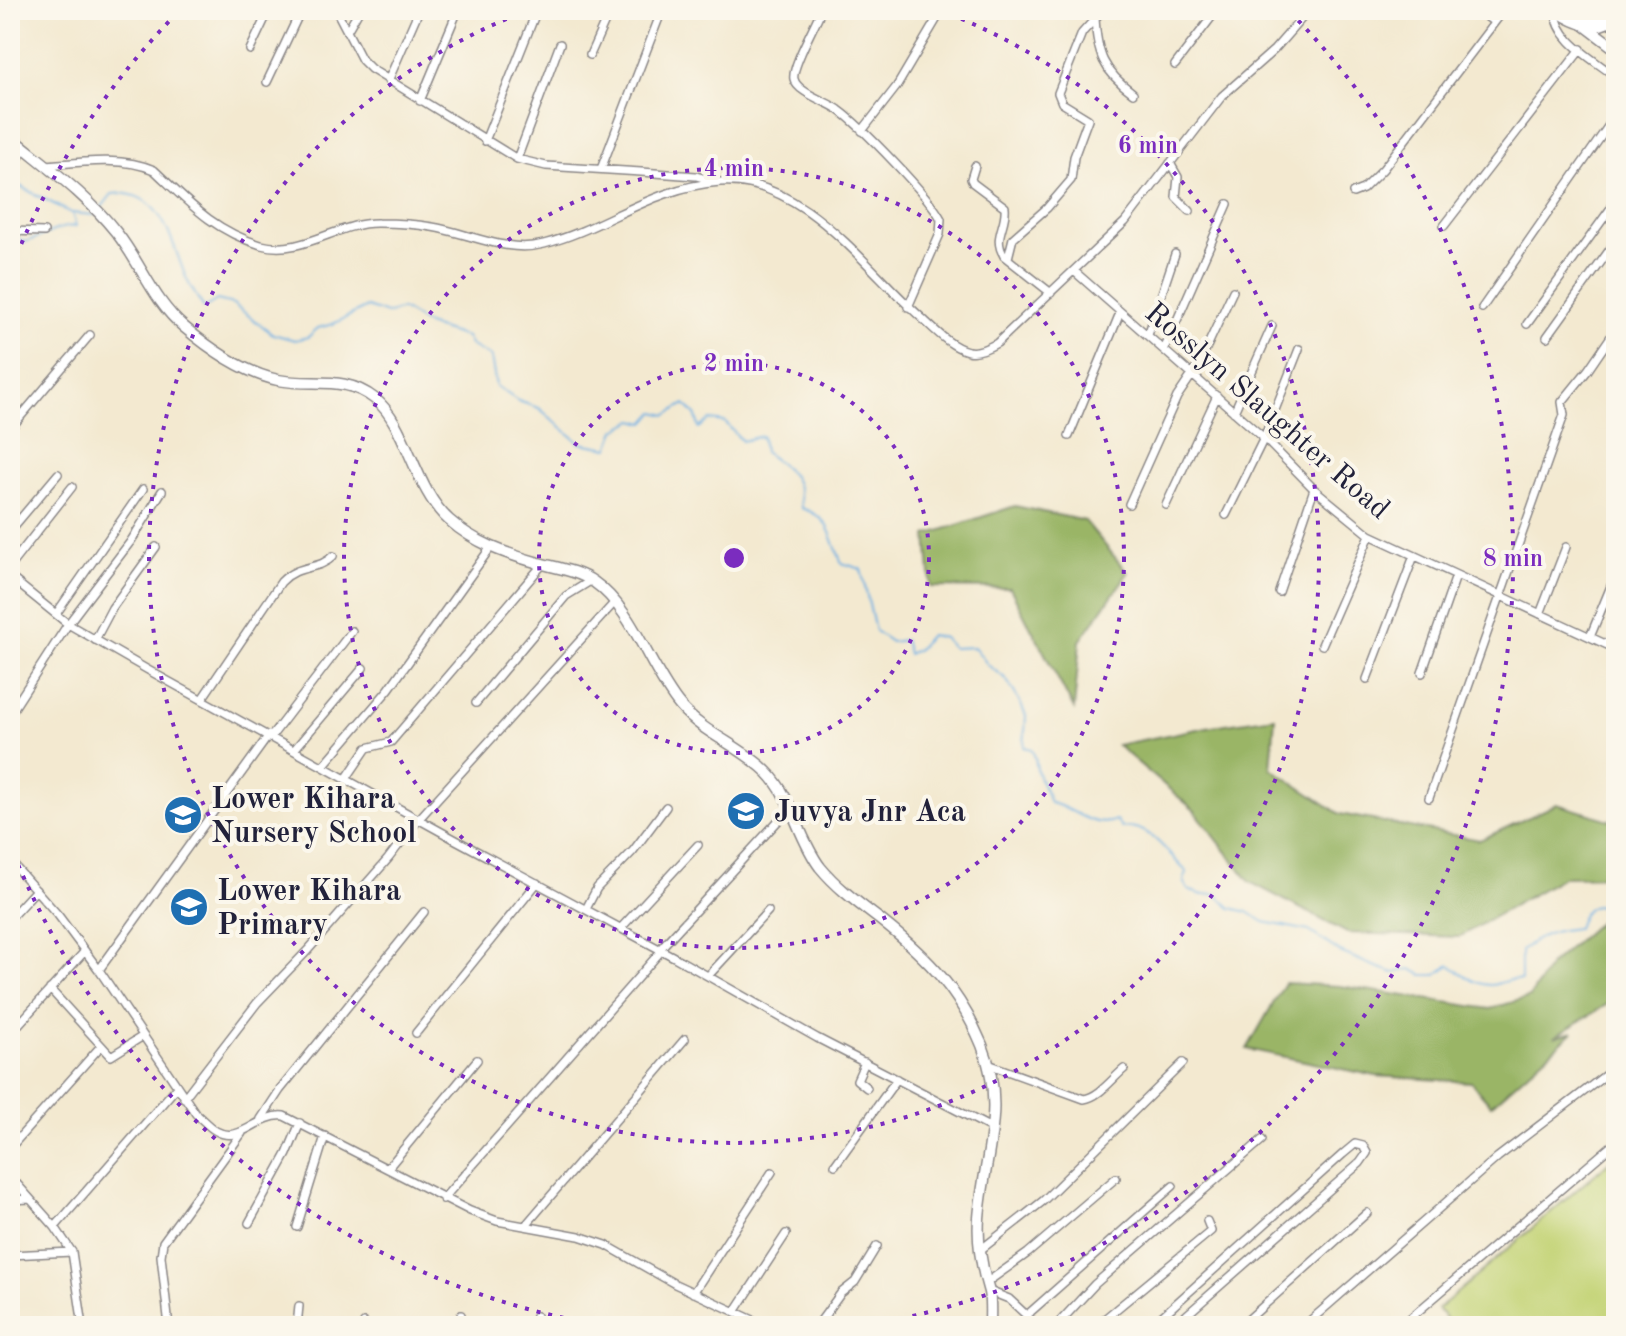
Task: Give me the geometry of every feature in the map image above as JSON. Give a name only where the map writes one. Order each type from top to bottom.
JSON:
[{"type":"highway","points":[[1558,10],[1582,23],[1604,22],[1616,13]]},
{"type":"main road","points":[[1582,23],[1616,49]]},
{"type":"main road","points":[[10,136],[48,165],[98,212],[130,250],[164,309],[186,329],[256,373],[279,380],[337,382],[357,387],[378,400],[390,416],[430,497],[447,518],[474,539],[491,547],[592,580],[614,603],[678,704],[694,721],[750,757],[770,774],[818,864],[843,892],[924,957],[948,981],[965,1008],[988,1064],[995,1100],[979,1220],[979,1251],[990,1326]]},
{"type":"street","points":[[250,50],[269,10]]},
{"type":"street","points":[[267,82],[301,10]]},
{"type":"street","points":[[336,10],[362,60],[388,81],[517,159],[546,166],[696,176],[767,189],[826,225],[908,307],[952,343],[976,351],[997,343],[1125,222],[1222,96],[1274,50],[1309,10]]},
{"type":"street","points":[[347,31],[359,10]]},
{"type":"street","points":[[388,81],[419,10]]},
{"type":"street","points":[[420,101],[458,10]]},
{"type":"street","points":[[485,141],[537,10]]},
{"type":"street","points":[[590,55],[610,10]]},
{"type":"street","points":[[601,169],[662,10]]},
{"type":"street","points":[[821,10],[793,78],[799,87],[839,109],[906,176],[941,219],[940,234],[908,307]]},
{"type":"street","points":[[862,131],[897,86],[942,10]]},
{"type":"street","points":[[1008,258],[1013,238],[1047,208],[1074,175],[1074,157],[1088,121],[1062,103],[1058,93],[1082,33],[1103,10]]},
{"type":"street","points":[[1175,65],[1217,10]]},
{"type":"street","points":[[1477,10],[1494,22]]},
{"type":"street","points":[[1353,193],[1363,189],[1383,169],[1504,10]]},
{"type":"street","points":[[1558,10],[1560,30],[1616,77]]},
{"type":"street","points":[[1095,18],[1101,57],[1109,74],[1133,93]]},
{"type":"street","points":[[517,159],[560,44]]},
{"type":"street","points":[[1444,226],[1581,49]]},
{"type":"street","points":[[1482,308],[1616,115]]},
{"type":"street","points":[[10,174],[24,148]]},
{"type":"street","points":[[48,165],[112,163],[145,166],[154,170],[204,218],[218,227],[264,246],[287,247],[374,222],[433,227],[526,248],[572,234],[646,200],[721,182]]},
{"type":"street","points":[[1170,163],[1178,177],[1176,197],[1190,211]]},
{"type":"street","points":[[975,166],[971,179],[973,183],[1005,207],[998,243],[1008,258],[1051,293]]},
{"type":"street","points":[[1527,324],[1616,201]]},
{"type":"street","points":[[1164,350],[1228,204]]},
{"type":"street","points":[[10,231],[44,232]]},
{"type":"street","points":[[1547,337],[1616,241]]},
{"type":"street","points":[[1148,335],[1175,254]]},
{"type":"street","name":"Rosslyn Slaughter Road","points":[[1074,271],[1264,438],[1314,489],[1370,535],[1616,649]]},
{"type":"street","points":[[1129,504],[1177,397],[1198,366],[1233,291]]},
{"type":"street","points":[[1069,436],[1120,313]]},
{"type":"street","points":[[1234,412],[1272,326]]},
{"type":"street","points":[[1429,798],[1564,415],[1562,402],[1616,329]]},
{"type":"street","points":[[10,429],[90,335]]},
{"type":"street","points":[[1226,515],[1264,438],[1299,349]]},
{"type":"street","points":[[1166,505],[1217,396]]},
{"type":"street","points":[[10,531],[58,474]]},
{"type":"street","points":[[10,566],[72,487]]},
{"type":"street","points":[[56,614],[143,489]]},
{"type":"street","points":[[1279,592],[1314,489]]},
{"type":"street","points":[[10,714],[68,624],[131,541],[162,491]]},
{"type":"street","points":[[1322,645],[1370,535]]},
{"type":"street","points":[[95,640],[112,608],[156,547]]},
{"type":"street","points":[[323,766],[389,689],[491,547]]},
{"type":"street","points":[[1540,614],[1566,547]]},
{"type":"street","points":[[202,699],[290,572],[327,562],[333,556]]},
{"type":"street","points":[[1367,679],[1414,556]]},
{"type":"street","points":[[346,779],[367,748],[391,742],[543,564]]},
{"type":"street","points":[[1590,637],[1616,574]]},
{"type":"street","points":[[1422,673],[1456,576]]},
{"type":"street","points":[[10,577],[68,624],[95,640],[418,820],[993,1129]]},
{"type":"street","points":[[476,703],[566,596],[592,580]]},
{"type":"street","points":[[184,1098],[257,1003],[614,603]]},
{"type":"street","points":[[99,970],[270,736],[352,631]]},
{"type":"street","points":[[294,750],[363,668]]},
{"type":"street","points":[[586,909],[597,888],[633,851],[666,807]]},
{"type":"street","points":[[443,1199],[661,949],[789,809]]},
{"type":"street","points":[[621,928],[698,845]]},
{"type":"street","points":[[10,861],[99,970],[196,1114],[216,1131],[229,1136],[242,1133]]},
{"type":"street","points":[[416,1033],[537,883]]},
{"type":"street","points":[[10,918],[36,890]]},
{"type":"street","points":[[708,976],[768,911]]},
{"type":"street","points":[[169,1326],[161,1256],[163,1242],[242,1133],[261,1119],[280,1090],[424,912]]},
{"type":"street","points":[[10,1034],[85,951]]},
{"type":"street","points":[[50,989],[107,1054],[114,1056],[143,1036]]},
{"type":"street","points":[[525,1226],[685,1039]]},
{"type":"street","points":[[10,1148],[100,1047]]},
{"type":"street","points":[[388,1168],[477,1060]]},
{"type":"street","points":[[865,1062],[857,1080],[867,1088]]},
{"type":"street","points":[[979,1251],[1043,1201],[1183,1063]]},
{"type":"street","points":[[988,1064],[1084,1099],[1097,1093],[1124,1069]]},
{"type":"street","points":[[1304,1326],[1498,1157],[1616,1067]]},
{"type":"street","points":[[835,1165],[897,1079]]},
{"type":"street","points":[[55,1227],[176,1088]]},
{"type":"street","points":[[261,1119],[284,1116],[443,1199],[497,1221],[579,1236],[606,1245],[693,1293],[766,1326]]},
{"type":"street","points":[[249,1223],[287,1154],[300,1123]]},
{"type":"street","points":[[297,1227],[325,1136]]},
{"type":"street","points":[[1056,1326],[1095,1284],[1262,1140]]},
{"type":"street","points":[[1401,1326],[1616,1142]]},
{"type":"street","points":[[1151,1326],[1343,1154],[1355,1144],[1363,1146],[1367,1153],[1360,1163],[1174,1326]]},
{"type":"street","points":[[693,1293],[772,1172]]},
{"type":"street","points":[[10,1176],[55,1227],[72,1252],[83,1326]]},
{"type":"street","points":[[1038,1326],[1002,1294],[986,1288],[1116,1178]]},
{"type":"street","points":[[1027,1315],[1173,1186]]},
{"type":"street","points":[[10,1200],[30,1199]]},
{"type":"street","points":[[1241,1326],[1367,1213]]},
{"type":"street","points":[[1096,1326],[1211,1231],[1207,1221]]},
{"type":"street","points":[[735,1312],[786,1234]]},
{"type":"street","points":[[817,1326],[841,1293],[855,1282],[877,1246]]},
{"type":"street","points":[[10,1255],[72,1252]]},
{"type":"street","points":[[297,1326],[299,1306]]},
{"type":"street","points":[[460,1326],[461,1315]]},
{"type":"street","points":[[534,1326],[536,1316]]},
{"type":"green space","points":[[1015,506],[1085,521],[1128,573],[1080,641],[1074,709],[1010,588],[931,587],[927,535]]},
{"type":"green space","points":[[1275,717],[1271,768],[1340,814],[1480,840],[1557,804],[1616,822],[1616,876],[1563,877],[1459,937],[1347,933],[1250,882],[1194,810],[1117,745]]},
{"type":"green space","points":[[1603,918],[1616,923],[1616,999],[1554,1037],[1573,1032],[1491,1105],[1471,1082],[1376,1076],[1247,1049],[1285,983],[1340,986],[1490,1009],[1530,997],[1550,965]]},
{"type":"green space","points":[[1616,1156],[1616,1326],[1452,1326],[1438,1309]]},
{"type":"waterway","points":[[10,181],[71,213]]},
{"type":"waterway","points":[[101,208],[112,194],[129,194],[142,199],[162,219],[193,292],[204,308],[217,300],[233,304],[273,334],[295,340],[308,337],[318,328],[367,307],[387,314],[402,309],[427,325],[466,337],[470,345],[491,357],[496,386],[518,401],[539,408],[580,443],[609,448],[616,430],[634,420],[645,423],[655,412],[667,415],[685,404],[696,416],[699,428],[710,420],[725,422],[742,441],[762,436],[764,452],[792,474],[801,508],[825,523],[842,563],[861,569],[875,631],[891,642],[904,640],[908,654],[918,649],[930,635],[944,638],[953,648],[974,647],[988,665],[1006,679],[1019,700],[1026,716],[1024,747],[1032,749],[1050,803],[1090,820],[1107,823],[1116,820],[1122,828],[1132,827],[1150,835],[1187,872],[1184,881],[1188,890],[1203,895],[1216,894],[1231,908],[1248,912],[1264,922],[1309,931],[1340,952],[1394,973],[1411,969],[1423,975],[1436,975],[1449,965],[1471,979],[1490,985],[1521,980],[1521,951],[1534,941],[1547,934],[1577,928],[1583,914],[1591,907],[1616,903]]},
{"type":"waterway","points":[[11,234],[24,242],[76,226],[72,213],[94,215]]},
{"type":"place","name":"Juvya Jnr Aca","points":[[746,811]]},
{"type":"place","name":"Lower Kihara Nursery School","points":[[183,815]]},
{"type":"place","name":"Lower Kihara Primary","points":[[189,907]]}]
